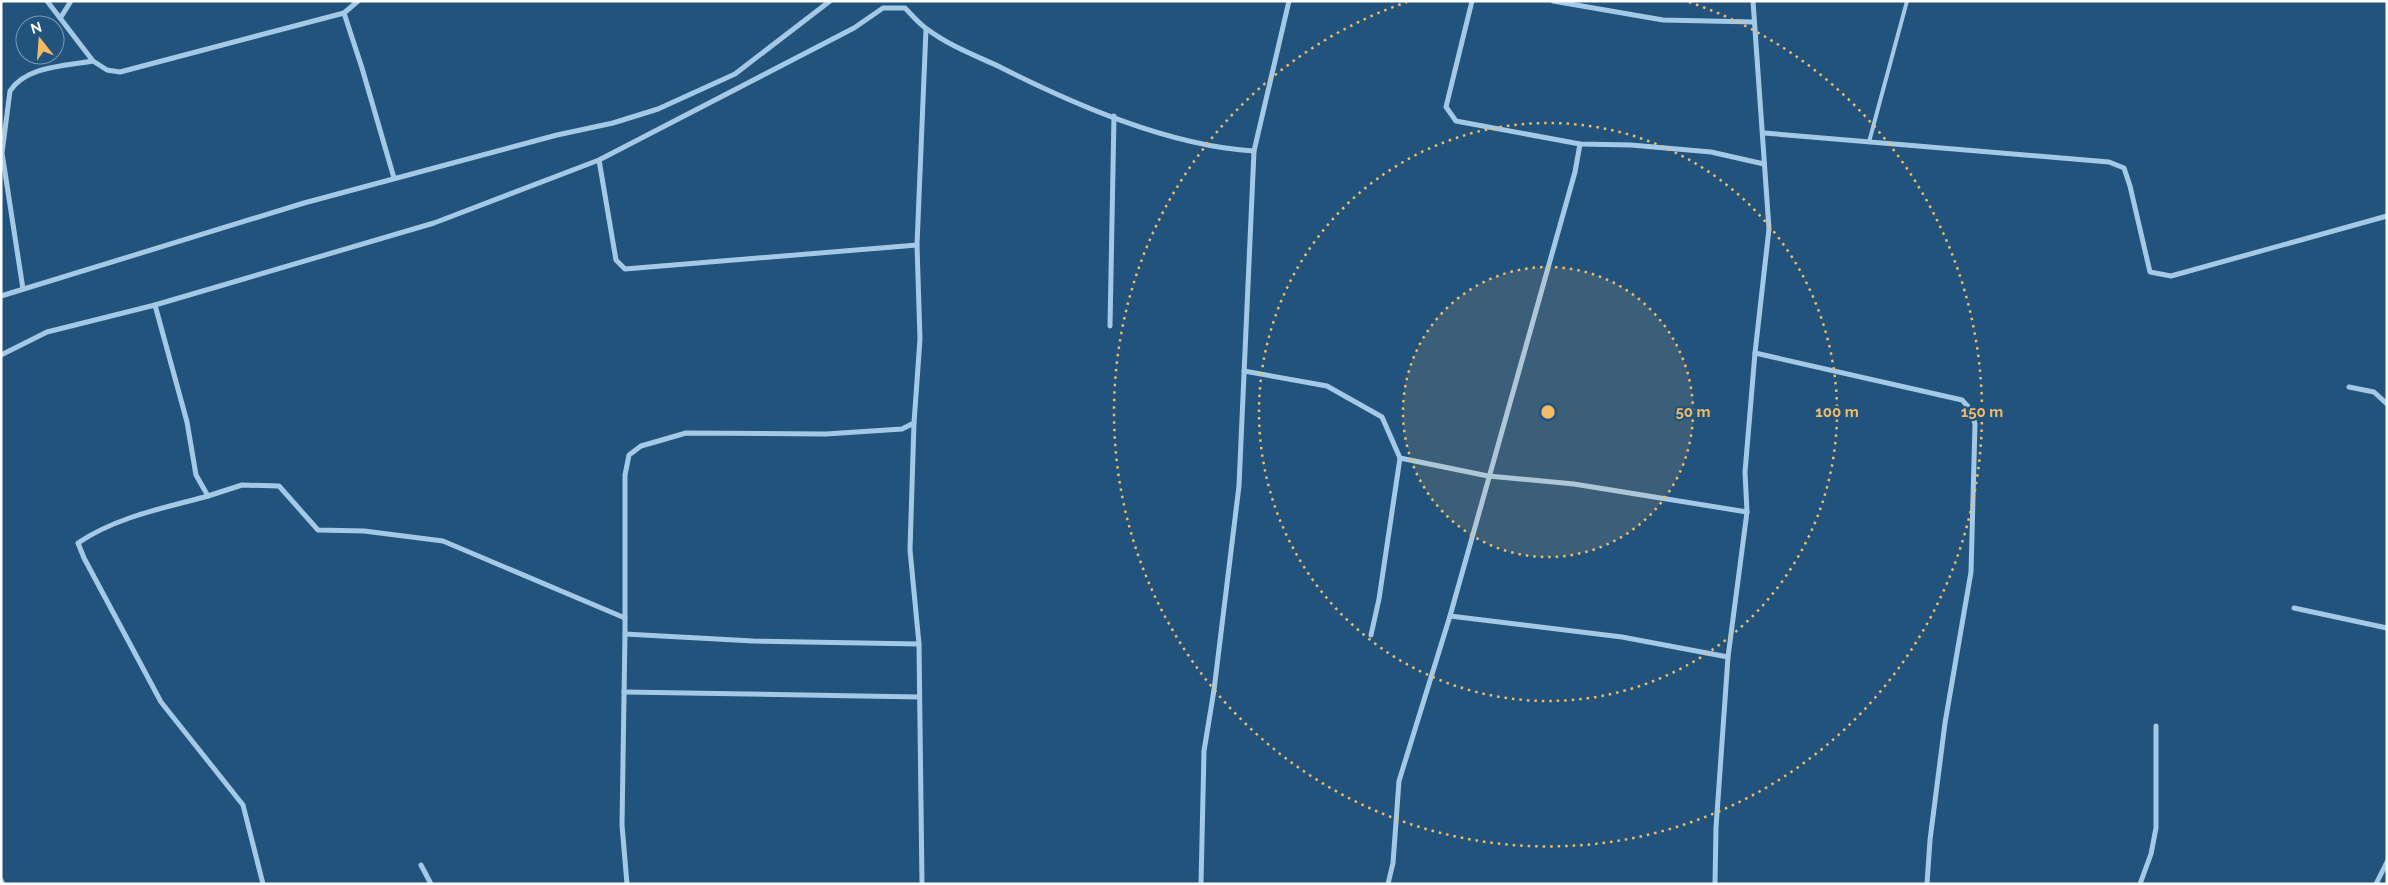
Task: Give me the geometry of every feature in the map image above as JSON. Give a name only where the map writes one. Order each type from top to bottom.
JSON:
[{"type":"street","points":[[46,1],[58,15]]},
{"type":"street","points":[[63,15],[71,1]]},
{"type":"street","points":[[65,23],[93,61],[107,70],[120,72],[344,13],[358,1]]},
{"type":"street","points":[[1,296],[304,203],[556,135],[613,123],[658,109],[735,74],[830,1]]},
{"type":"street","points":[[1201,884],[1204,751],[1214,690],[1239,486],[1254,151],[1289,1]]},
{"type":"street","points":[[1472,1],[1446,107],[1456,121],[1580,144],[1631,145],[1711,152],[1764,164]]},
{"type":"street","points":[[1553,1],[1663,20],[1754,22]]},
{"type":"street","points":[[1715,884],[1716,828],[1728,658],[1747,512],[1745,472],[1755,353],[1769,229],[1764,164],[1764,133],[1753,1]]},
{"type":"street","points":[[1,355],[47,332],[155,305],[434,223],[599,160],[854,28],[883,8],[905,8],[926,29],[1054,94],[1175,137],[1218,147],[1254,151]]},
{"type":"street","points":[[344,13],[394,178]]},
{"type":"street","points":[[922,884],[919,644],[910,550],[914,423],[920,339],[917,245],[926,29]]},
{"type":"street","points":[[23,289],[2,153],[10,91],[15,84],[32,74],[93,61]]},
{"type":"street","points":[[1110,326],[1114,116]]},
{"type":"street","points":[[1764,133],[2109,162],[2124,168],[2150,272],[2171,276],[2387,216]]},
{"type":"street","points":[[1388,884],[1393,863],[1399,781],[1450,616],[1575,172],[1580,144]]},
{"type":"street","points":[[599,160],[616,260],[625,269],[917,245]]},
{"type":"street","points":[[155,305],[187,422],[196,475],[208,496]]},
{"type":"street","points":[[1755,353],[1962,400],[1971,410],[1975,433],[1971,572],[1944,732],[1930,840],[1927,884]]},
{"type":"street","points":[[1244,371],[1327,386],[1382,417],[1400,458],[1379,599],[1371,635]]},
{"type":"street","points":[[2349,387],[2374,392],[2387,404]]},
{"type":"street","points":[[627,884],[622,826],[625,474],[629,455],[641,446],[686,433],[826,434],[902,429],[914,423]]},
{"type":"street","points":[[1400,458],[1488,476],[1574,484],[1747,512]]},
{"type":"street","points":[[263,884],[243,805],[161,702],[84,558],[78,543],[96,531],[242,485],[279,486],[318,530],[364,531],[442,541],[625,618]]},
{"type":"street","points":[[2294,608],[2387,628]]},
{"type":"street","points":[[1450,616],[1622,638],[1728,658]]},
{"type":"street","points":[[625,634],[754,641],[919,644]]},
{"type":"street","points":[[624,692],[919,697]]},
{"type":"street","points":[[2140,884],[2151,854],[2156,828],[2156,726]]},
{"type":"street","points":[[2376,884],[2387,862]]},
{"type":"street","points":[[421,865],[431,884]]},
{"type":"street","points":[[1,880],[3,884]]},
{"type":"lane","points":[[1869,142],[1907,1]]}]
